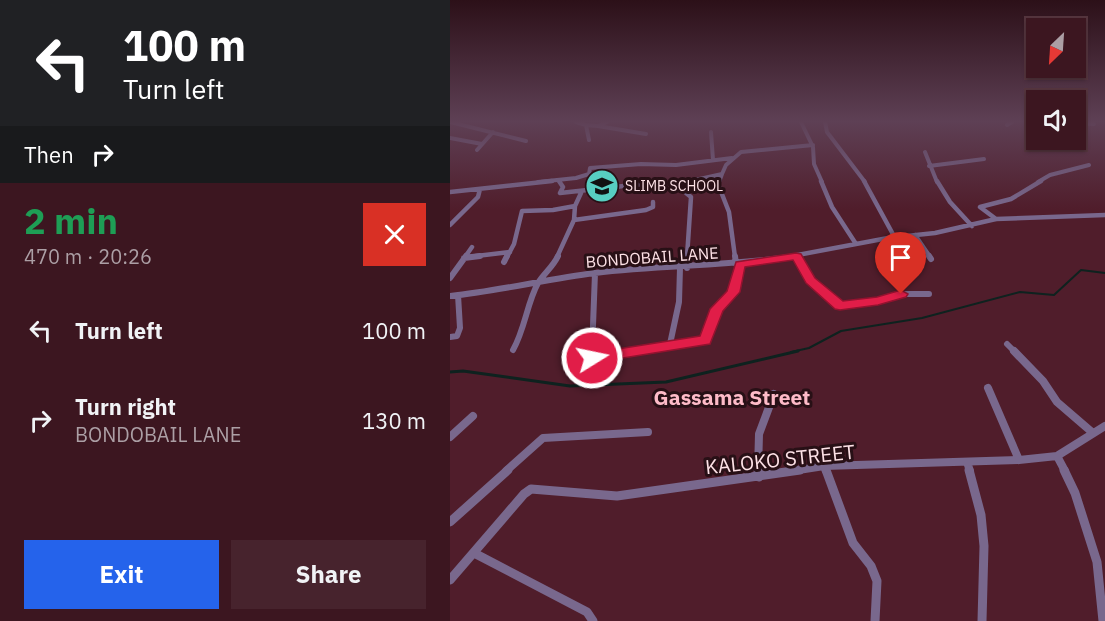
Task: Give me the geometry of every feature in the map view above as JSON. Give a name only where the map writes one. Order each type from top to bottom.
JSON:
[{"type":"street","points":[[712,151],[712,160]]},
{"type":"street","points":[[595,273],[592,358],[705,340],[717,309],[733,292],[738,264],[729,210],[724,191],[718,184],[732,158],[741,152],[751,151]]},
{"type":"street","points":[[814,151],[816,158],[814,164],[822,179],[828,199],[856,244]]},
{"type":"street","points":[[842,151],[876,199],[895,238]]},
{"type":"street","points":[[925,152],[929,166],[955,212],[972,226]]},
{"type":"street","points":[[450,192],[584,176],[589,174],[590,168],[641,164],[676,165],[732,158]]},
{"type":"street","points":[[929,166],[984,159]]},
{"type":"street","points":[[996,219],[980,207],[1011,199],[1050,175],[1089,165]]},
{"type":"street","points":[[670,344],[679,302],[692,202],[691,197],[686,193],[686,181],[722,174]]},
{"type":"street","points":[[559,180],[563,187],[560,193],[581,193],[651,183]]},
{"type":"street","points":[[450,224],[478,197],[480,189]]},
{"type":"street","points":[[513,350],[520,338],[538,283],[553,266],[574,220],[575,206],[581,193]]},
{"type":"street","points":[[574,220],[646,210],[653,207],[653,202]]},
{"type":"street","points":[[504,262],[514,244],[519,211],[553,210],[575,206]]},
{"type":"street","name":"BONDOBAIL LANE","points":[[450,296],[595,273],[738,264],[796,256],[856,244],[935,234],[996,219],[1105,215]]},
{"type":"street","points":[[915,235],[931,259]]},
{"type":"street","points":[[450,278],[472,247]]},
{"type":"street","points":[[464,258],[510,252]]},
{"type":"street","points":[[796,256],[810,280],[840,306],[878,301],[901,294],[929,294]]},
{"type":"street","points":[[450,337],[457,336],[460,328],[458,295]]},
{"type":"street","points":[[1007,344],[1043,381],[1057,402],[1093,433]]},
{"type":"street","points":[[988,388],[1019,460]]},
{"type":"street","points":[[759,477],[756,450],[758,433],[774,394]]},
{"type":"street","points":[[450,437],[473,416]]},
{"type":"street","name":"KALOKO STREET","points":[[474,553],[524,494],[531,489],[617,496],[824,466],[1019,460],[1057,456],[1105,426]]},
{"type":"street","points":[[450,522],[543,438],[648,432]]},
{"type":"street","points":[[1057,456],[1075,493],[1096,562],[1103,621]]},
{"type":"street","points":[[967,462],[981,516],[983,536],[985,574],[982,621]]},
{"type":"street","points":[[824,466],[854,543],[871,566],[877,581],[875,621]]},
{"type":"street","points":[[450,580],[474,553],[587,612],[593,621]]},
{"type":"waterway","points":[[791,352],[809,348],[841,331],[922,318],[1020,292],[1054,295],[1081,270],[1105,273]]},
{"type":"waterway","points":[[450,372],[463,371],[570,386],[666,382],[798,351]]},
{"type":"place","name":"SLIMB SCHOOL","points":[[602,186]]},
{"type":"district","name":"Gassama Street","points":[[732,397]]},
{"type":"route","points":[[592,358],[705,340],[717,309],[733,292],[740,264],[796,256],[810,280],[840,306],[878,301],[901,294]]}]
